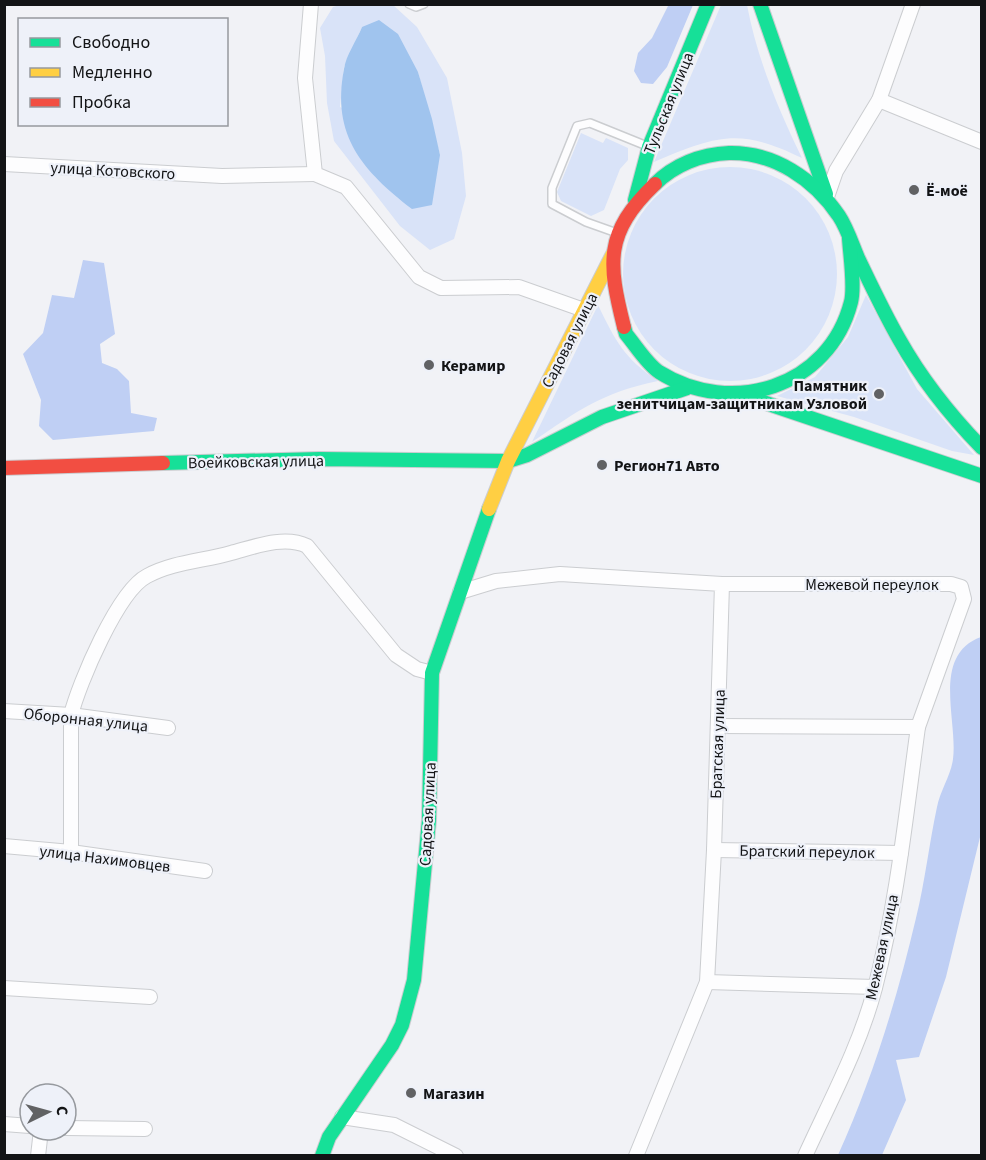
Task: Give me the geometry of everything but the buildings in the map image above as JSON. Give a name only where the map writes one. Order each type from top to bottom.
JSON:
[{"type":"main road","name":"Тульская улица","points":[[634,204],[649,147],[708,4]]},
{"type":"main road","points":[[760,4],[827,197],[840,217],[907,356],[959,427],[981,448]]},
{"type":"main road","points":[[827,197],[797,171],[778,162],[739,153],[699,158],[663,175],[634,204],[619,234],[614,252],[612,289],[616,307],[627,333],[642,356],[656,369],[687,388],[745,396],[981,476]]},
{"type":"main road","points":[[745,396],[766,392],[795,380],[823,357],[834,343],[843,327],[854,292],[853,256],[849,238]]},
{"type":"main road","name":"Садовая улица","points":[[322,1155],[342,1117],[392,1045],[402,1025],[414,980],[429,819],[432,673],[475,544],[508,461],[614,252]]},
{"type":"main road","points":[[508,461],[527,455],[602,417],[687,388]]},
{"type":"main road","name":"Воейковская улица","points":[[4,468],[319,459],[508,461]]},
{"type":"street","points":[[311,4],[305,78],[315,174],[346,187],[419,277],[441,288],[519,286],[584,310]]},
{"type":"street","points":[[827,197],[836,171],[879,100],[913,4]]},
{"type":"street","points":[[879,100],[981,142]]},
{"type":"street","name":"улица Котовского","points":[[4,164],[222,176],[315,174]]},
{"type":"street","points":[[71,852],[71,715],[82,677],[116,610],[144,577],[164,568],[262,544],[296,541],[307,546],[396,655],[417,669],[432,673]]},
{"type":"street","points":[[460,592],[496,581],[560,574],[722,584]]},
{"type":"street","name":"Братская улица","points":[[636,1155],[707,982],[714,850],[722,584]]},
{"type":"street","name":"Межевой переулок","points":[[722,584],[951,584],[961,587],[964,599],[918,728]]},
{"type":"street","name":"Оборонная улица","points":[[4,711],[71,715],[168,728]]},
{"type":"street","points":[[718,726],[918,728]]},
{"type":"street","name":"Межевая улица","points":[[806,1155],[862,1026],[875,987],[901,853],[918,728]]},
{"type":"street","name":"улица Нахимовцев","points":[[4,846],[71,852],[205,871]]},
{"type":"street","name":"Братский переулок","points":[[714,850],[901,853]]},
{"type":"street","points":[[707,982],[875,987]]},
{"type":"street","points":[[4,988],[150,997]]},
{"type":"street","points":[[342,1117],[394,1125],[456,1155]]},
{"type":"street","points":[[78,1128],[145,1129]]},
{"type":"lane","points":[[410,4],[416,7],[424,4]]},
{"type":"lane","points":[[619,234],[586,222],[552,204],[552,188],[577,126],[590,123],[649,147]]},
{"type":"shaded area","points":[[343,4],[393,5],[417,27],[447,78],[462,153],[466,196],[454,239],[430,250],[400,226],[334,141],[327,103],[325,56],[320,28],[333,7]],"holes":[[[362,27],[418,72],[440,155],[340,107],[344,67]]]},
{"type":"shaded area","points":[[669,4],[693,5],[667,67],[653,84],[641,83],[634,71],[638,53],[652,38]]},
{"type":"shaded area","points":[[721,5],[747,5],[756,44],[769,83],[802,158],[761,142],[728,139],[694,146],[654,162]]},
{"type":"shaded area","points":[[379,20],[398,34],[418,72],[432,119],[440,155],[432,205],[412,209],[394,195],[366,166],[347,133],[342,114],[341,93],[345,64],[362,27]]},
{"type":"shaded area","points":[[581,133],[603,143],[606,138],[628,148],[628,160],[620,169],[604,210],[591,216],[561,201],[557,192]]},
{"type":"shaded area","points":[[720,167],[740,167],[771,175],[790,185],[806,198],[819,214],[829,233],[835,253],[837,274],[835,295],[829,315],[819,334],[806,350],[790,363],[771,373],[740,381],[720,381],[689,373],[670,363],[647,342],[631,315],[623,284],[623,264],[631,233],[641,214],[662,191],[689,175]]},
{"type":"shaded area","points":[[83,260],[104,263],[115,334],[100,344],[102,363],[117,369],[129,381],[131,413],[157,418],[154,431],[53,440],[39,426],[41,400],[23,354],[43,333],[52,295],[74,298]]},
{"type":"shaded area","points":[[866,295],[917,389],[974,455],[952,451],[854,417],[777,396],[815,377],[848,337]]},
{"type":"shaded area","points":[[598,305],[610,329],[629,357],[658,381],[605,397],[532,442]]},
{"type":"shaded area","points":[[981,637],[981,833],[946,977],[919,1057],[896,1060],[906,1100],[882,1155],[838,1155],[883,1039],[916,918],[937,807],[953,759],[951,673],[956,658],[966,646]]},
{"type":"traffic: fast","points":[[635,200],[649,147],[708,4]]},
{"type":"traffic: fast","points":[[760,4],[826,194]]},
{"type":"traffic: fast","points":[[655,184],[679,166],[698,158],[729,153],[762,157],[777,163],[792,170],[818,190],[842,221],[883,309],[917,369],[948,410],[982,448]]},
{"type":"traffic: fast","points":[[624,327],[626,334],[655,369],[687,385],[716,392],[746,392],[774,386],[800,374],[822,356],[839,332],[852,295],[849,238]]},
{"type":"traffic: fast","points":[[163,463],[319,459],[508,461],[527,455],[602,417],[687,388]]},
{"type":"traffic: fast","points":[[745,396],[982,476]]},
{"type":"traffic: fast","points":[[322,1156],[329,1137],[392,1045],[402,1025],[414,980],[429,820],[432,673],[489,509]]},
{"type":"traffic: slow","points":[[489,509],[508,461],[613,254]]},
{"type":"traffic: jam","points":[[624,327],[615,285],[614,250],[626,218],[655,184]]},
{"type":"traffic: jam","points":[[4,468],[163,463]]},
{"type":"place","name":"Ё-моё","points":[[914,190]]},
{"type":"place","name":"Керамир","points":[[429,365]]},
{"type":"place","name":"Памятник зенитчицам-защитникам Узловой","points":[[879,394]]},
{"type":"place","name":"Регион71 Авто","points":[[602,465]]},
{"type":"place","name":"Магазин","points":[[411,1093]]}]
